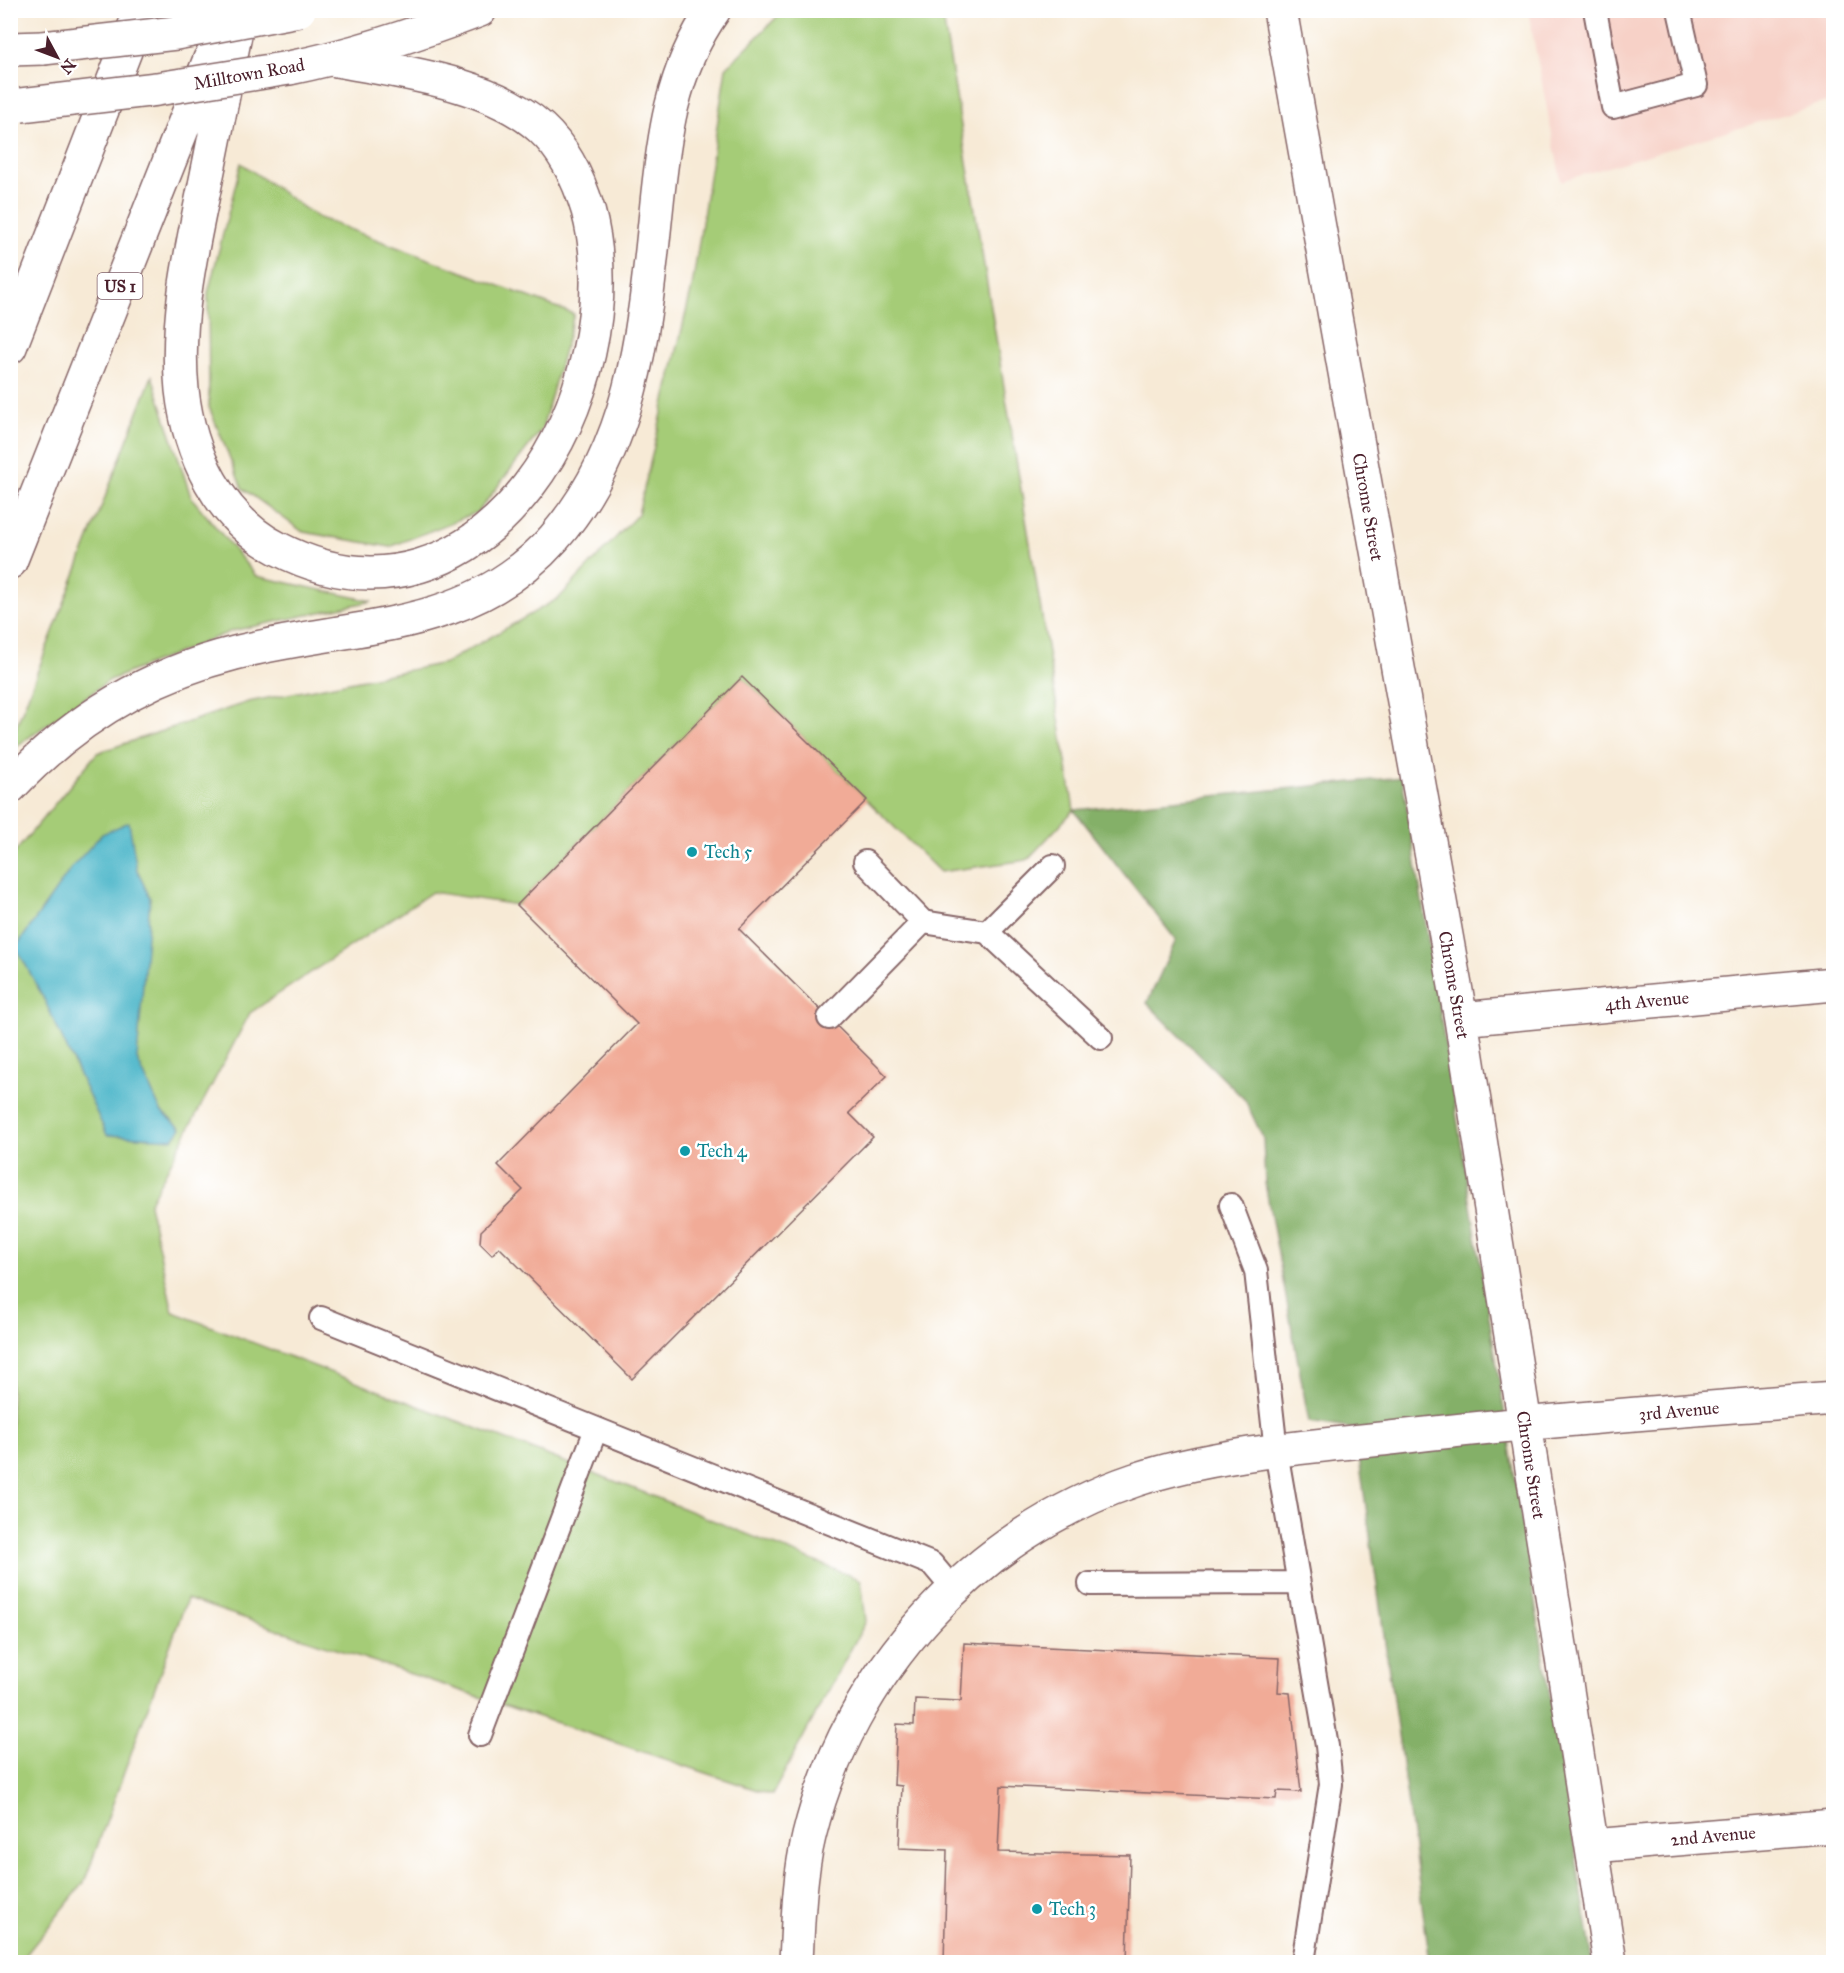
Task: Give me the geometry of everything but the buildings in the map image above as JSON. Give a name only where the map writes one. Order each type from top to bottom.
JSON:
[{"type":"main road","points":[[10,347],[141,10]]},
{"type":"main road","name":"US 1","points":[[10,562],[229,10]]},
{"type":"main road","points":[[240,10],[184,295],[182,376],[187,420],[208,480],[242,522],[265,542],[320,567],[350,573],[376,573],[411,568],[445,558],[477,539],[507,512],[534,478],[556,442],[576,401],[595,321],[597,255],[584,196],[572,168],[540,126],[504,104],[472,90],[332,59]]},
{"type":"main road","points":[[10,48],[43,48],[176,33],[299,10]]},
{"type":"main road","name":"Milltown Road","points":[[16,105],[135,92],[289,68],[332,59],[422,32],[480,10]]},
{"type":"main road","points":[[10,787],[72,732],[137,688],[169,674],[234,653],[445,612],[506,581],[531,562],[554,537],[594,481],[610,452],[621,422],[640,348],[670,105],[692,48],[714,10]]},
{"type":"main road","name":"Chrome Street","points":[[1280,10],[1461,1019],[1610,1962]]},
{"type":"main road","name":"4th Avenue","points":[[1461,1019],[1833,984]]},
{"type":"main road","name":"3rd Avenue","points":[[796,1962],[804,1860],[815,1813],[831,1766],[858,1713],[901,1647],[953,1589],[1007,1543],[1035,1525],[1095,1495],[1137,1479],[1177,1469],[1276,1451],[1524,1424],[1833,1398]]},
{"type":"main road","name":"2nd Avenue","points":[[1593,1846],[1833,1826]]},
{"type":"lane","points":[[1595,10],[1613,107],[1696,85],[1679,10]]},
{"type":"lane","points":[[865,862],[923,922],[987,932],[1101,1038]]},
{"type":"lane","points":[[987,932],[1053,866]]},
{"type":"lane","points":[[828,1018],[923,922]]},
{"type":"lane","points":[[1231,1205],[1256,1271],[1276,1451],[1327,1746],[1331,1784],[1303,1962]]},
{"type":"lane","points":[[321,1318],[932,1564],[953,1589]]},
{"type":"lane","points":[[480,1735],[596,1429]]},
{"type":"lane","points":[[1090,1584],[1298,1582]]},
{"type":"shaded area","points":[[1528,11],[1833,11],[1833,100],[1561,181]]},
{"type":"green space","points":[[783,11],[942,11],[1074,810],[1027,860],[940,872],[742,677],[517,905],[432,892],[250,1013],[149,1204],[173,1312],[635,1489],[861,1580],[866,1621],[772,1795],[187,1599],[84,1883],[20,1962],[11,1962],[11,857],[97,753],[248,702],[445,663],[559,598],[638,514],[692,287],[726,68]]},
{"type":"green space","points":[[241,163],[317,217],[574,314],[542,429],[478,512],[390,547],[303,532],[242,488],[209,407],[208,293]]},
{"type":"green space","points":[[152,376],[191,497],[256,576],[372,601],[232,631],[110,680],[11,750],[11,740]]},
{"type":"green space","points":[[1402,777],[1593,1962],[1430,1962],[1355,1429],[1309,1422],[1265,1183],[1263,1138],[1245,1100],[1147,1003],[1176,940],[1074,810]]},
{"type":"water","points":[[129,822],[137,870],[150,898],[137,1059],[161,1111],[181,1128],[173,1139],[107,1135],[43,997],[16,947],[72,867],[102,834]]},
{"type":"place","name":"Tech 5","points":[[692,852]]},
{"type":"place","name":"Tech 4","points":[[685,1151]]},
{"type":"place","name":"Tech 3","points":[[1037,1909]]}]
